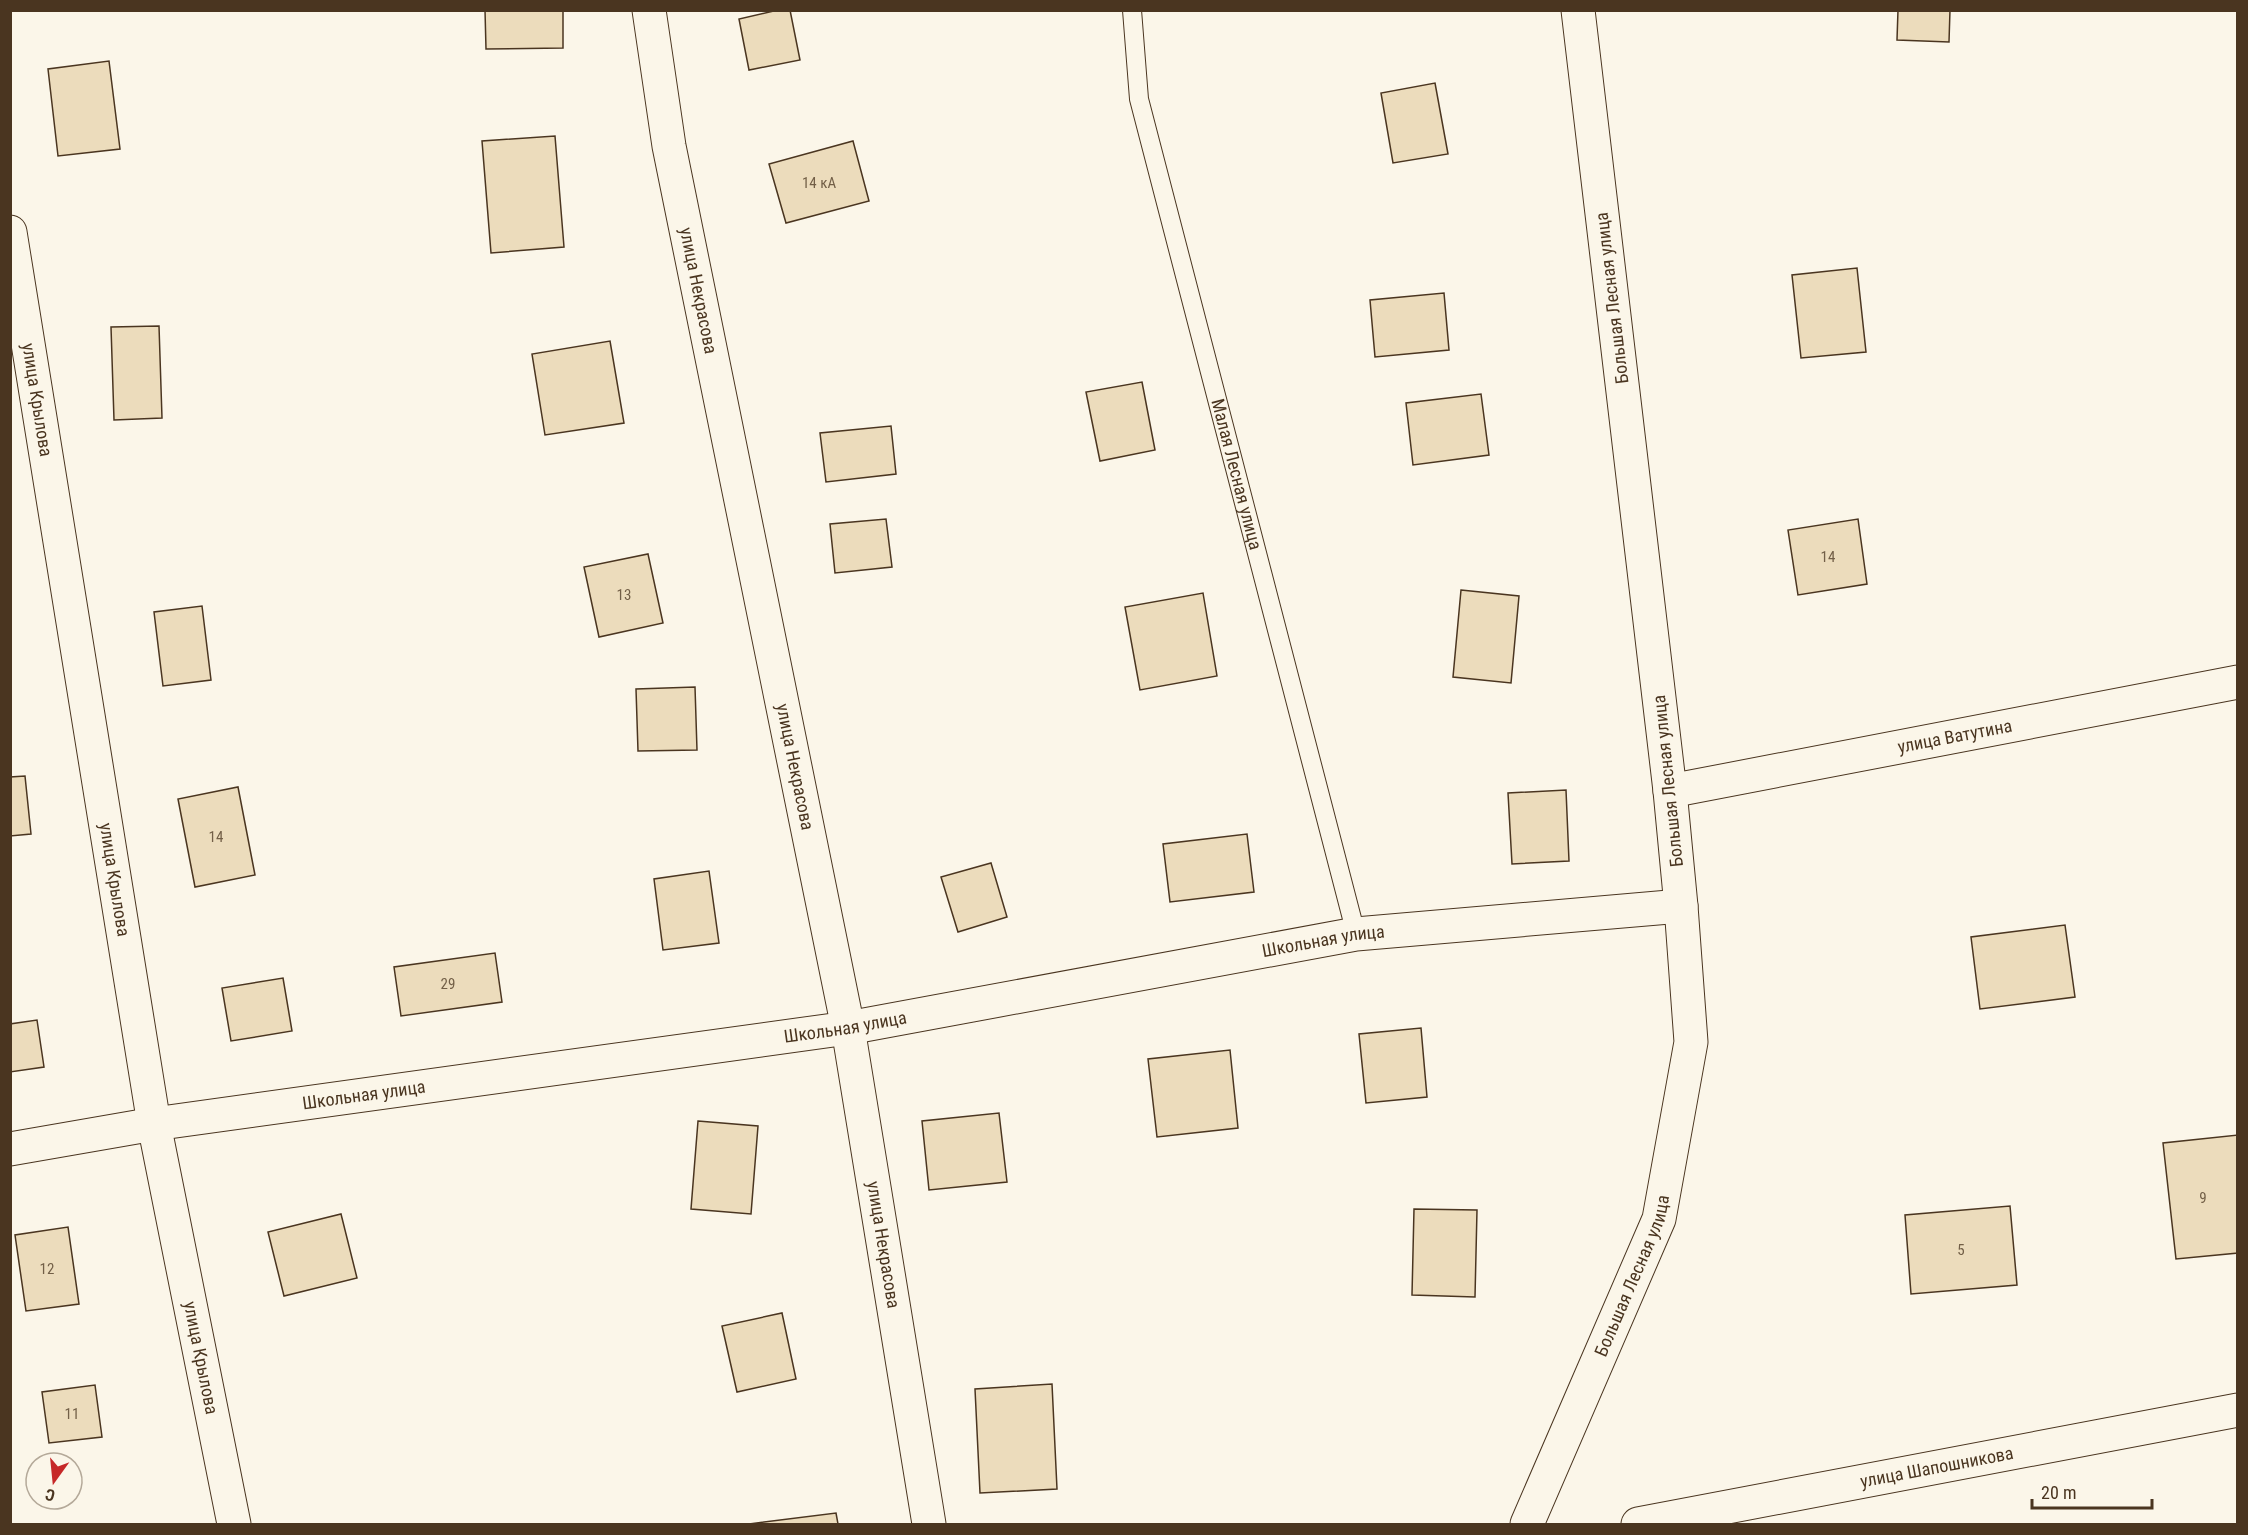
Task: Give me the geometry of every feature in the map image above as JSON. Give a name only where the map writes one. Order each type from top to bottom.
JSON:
[{"type":"street","name":"улица Некрасова","points":[[649,10],[669,146],[848,1028],[929,1524]]},
{"type":"street","name":"Большая Лесная улица","points":[[1527,1524],[1659,1219],[1691,1042],[1670,791],[1578,10]]},
{"type":"street","name":"улица Крылова","points":[[10,232],[154,1124],[234,1524]]},
{"type":"street","name":"улица Ватутина","points":[[1670,791],[2238,682]]},
{"type":"street","name":"Школьная улица","points":[[10,1149],[154,1124],[848,1028],[1356,934],[1681,906]]},
{"type":"street","name":"улица Шапошникова","points":[[1638,1524],[2238,1410]]},
{"type":"lane","name":"Малая Лесная улица","points":[[1132,10],[1139,99],[1356,934]]},
{"type":"building","points":[[485,10],[563,10],[563,48],[486,49]]},
{"type":"building","points":[[778,10],[790,10],[800,60],[749,70],[739,19]]},
{"type":"building","points":[[1898,10],[1950,10],[1949,42],[1897,40]]},
{"type":"building","points":[[109,61],[120,149],[58,156],[48,69]]},
{"type":"building","points":[[1435,83],[1448,154],[1393,163],[1381,93]]},
{"type":"building","points":[[555,136],[564,247],[491,253],[482,141]]},
{"type":"building","points":[[853,141],[869,201],[786,223],[769,164]]},
{"type":"building","points":[[1857,268],[1866,352],[1801,358],[1792,275]]},
{"type":"building","points":[[1444,293],[1449,350],[1375,357],[1370,300]]},
{"type":"building","points":[[159,326],[162,418],[114,420],[111,327]]},
{"type":"building","points":[[610,341],[624,423],[545,435],[532,354]]},
{"type":"building","points":[[1142,382],[1155,450],[1100,461],[1086,392]]},
{"type":"building","points":[[1481,394],[1489,455],[1413,465],[1406,403]]},
{"type":"building","points":[[891,426],[896,474],[826,482],[820,433]]},
{"type":"building","points":[[886,519],[892,567],[835,573],[830,524]]},
{"type":"building","points":[[1858,519],[1867,584],[1798,595],[1788,530]]},
{"type":"building","points":[[648,554],[663,623],[599,637],[584,567]]},
{"type":"building","points":[[1461,590],[1519,596],[1511,683],[1453,677]]},
{"type":"building","points":[[1203,593],[1217,676],[1140,690],[1125,607]]},
{"type":"building","points":[[202,606],[211,680],[163,686],[154,612]]},
{"type":"building","points":[[695,687],[697,750],[638,751],[636,689]]},
{"type":"building","points":[[25,776],[31,834],[10,836],[10,777]]},
{"type":"building","points":[[238,787],[255,875],[195,887],[178,799]]},
{"type":"building","points":[[1566,790],[1569,861],[1512,864],[1508,793]]},
{"type":"building","points":[[1247,834],[1254,892],[1170,902],[1163,844]]},
{"type":"building","points":[[991,863],[1007,917],[958,932],[941,877]]},
{"type":"building","points":[[709,871],[719,943],[663,950],[654,879]]},
{"type":"building","points":[[2065,925],[2075,997],[1980,1009],[1971,937]]},
{"type":"building","points":[[495,953],[502,1002],[401,1016],[394,967]]},
{"type":"building","points":[[283,978],[292,1031],[231,1041],[222,988]]},
{"type":"building","points":[[37,1020],[44,1067],[10,1072],[10,1024]]},
{"type":"building","points":[[1421,1028],[1427,1097],[1366,1103],[1359,1034]]},
{"type":"building","points":[[1230,1050],[1238,1128],[1157,1137],[1148,1059]]},
{"type":"building","points":[[999,1113],[1007,1182],[929,1190],[922,1121]]},
{"type":"building","points":[[698,1121],[758,1126],[751,1214],[691,1209]]},
{"type":"building","points":[[2238,1135],[2238,1253],[2176,1259],[2163,1143]]},
{"type":"building","points":[[2010,1206],[2017,1285],[1911,1294],[1905,1215]]},
{"type":"building","points":[[1414,1209],[1477,1210],[1475,1297],[1412,1295]]},
{"type":"building","points":[[341,1214],[357,1278],[284,1296],[268,1232]]},
{"type":"building","points":[[68,1227],[79,1304],[26,1311],[15,1235]]},
{"type":"building","points":[[782,1313],[796,1379],[737,1392],[722,1326]]},
{"type":"building","points":[[1052,1384],[1057,1489],[980,1493],[975,1389]]},
{"type":"building","points":[[95,1385],[102,1437],[49,1443],[42,1392]]},
{"type":"building","points":[[836,1513],[838,1524],[749,1524]]}]
